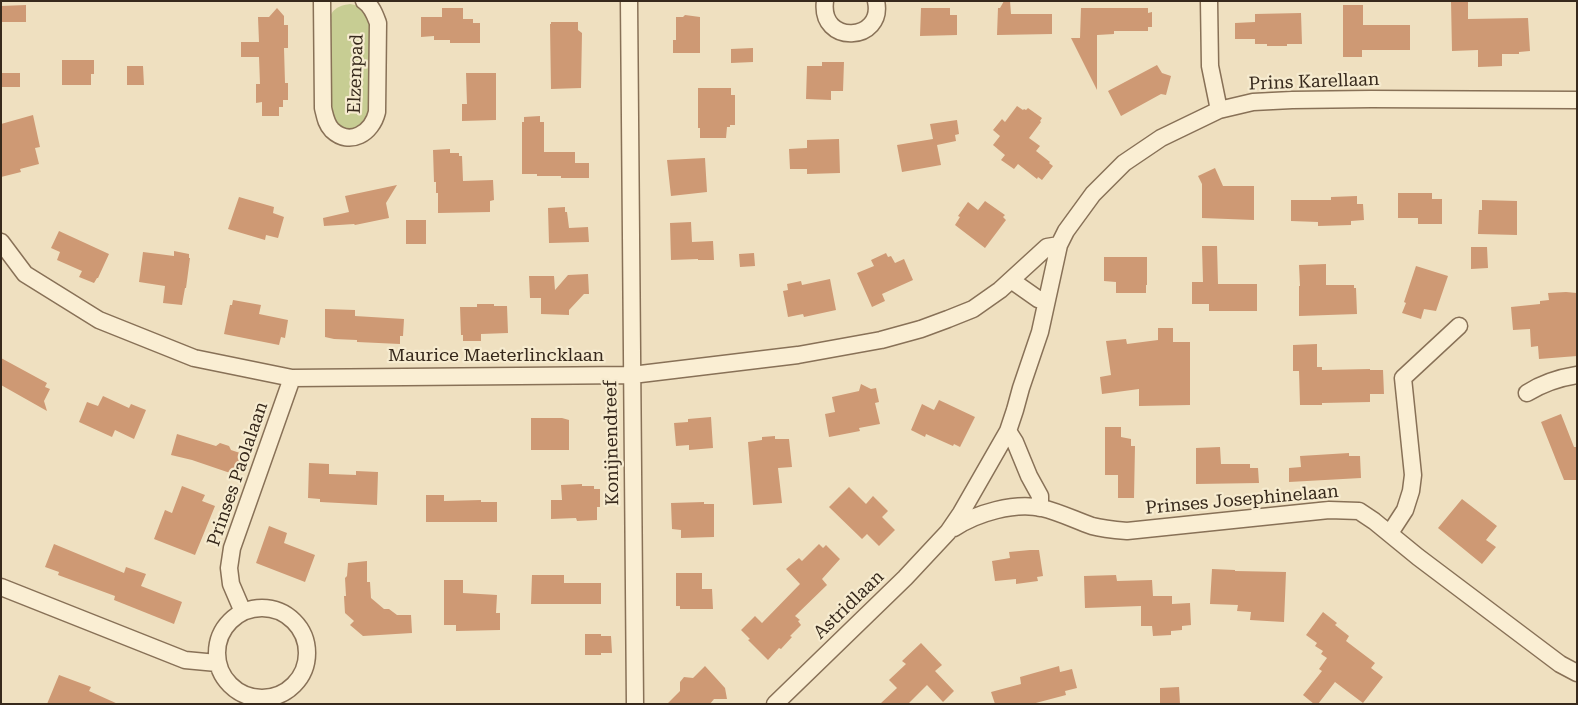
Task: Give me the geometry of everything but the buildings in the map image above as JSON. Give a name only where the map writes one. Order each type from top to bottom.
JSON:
[{"type":"street","name":"Elzenpad","points":[[322,1],[323,108],[327,124],[340,136],[351,137],[361,135],[369,129],[375,121],[377,112],[378,23],[374,12],[367,2],[364,1]]},
{"type":"street","name":"Konijnendreef","points":[[629,1],[635,704]]},
{"type":"street","points":[[825,1],[826,18],[831,26],[847,34],[856,34],[871,26],[877,12],[876,1]]},
{"type":"street","points":[[1209,1],[1210,66],[1219,110]]},
{"type":"street","name":"Prins Karellaan","points":[[948,532],[1008,431],[1040,332],[1059,245],[1093,194],[1124,163],[1161,138],[1219,110],[1253,102],[1292,100],[1577,100]]},
{"type":"street","name":"Maurice Maeterlincklaan","points":[[1,242],[25,274],[99,320],[194,358],[292,378],[632,375],[798,356],[881,340],[921,329],[973,309],[1000,290],[1047,247],[1059,245]]},
{"type":"street","points":[[1011,280],[1038,299],[1046,302]]},
{"type":"street","points":[[1390,533],[1405,510],[1411,491],[1413,475],[1403,378],[1459,326]]},
{"type":"street","points":[[1527,393],[1560,378],[1577,375]]},
{"type":"street","name":"Prinses Paolalaan","points":[[243,612],[231,584],[229,568],[232,548],[292,378]]},
{"type":"street","points":[[1008,431],[1040,496],[1040,508]]},
{"type":"street","name":"Prinses Josephinelaan","points":[[948,532],[968,518],[1016,507],[1040,508],[1094,526],[1126,531],[1341,509],[1359,511],[1560,664],[1577,673]]},
{"type":"street","name":"Astridlaan","points":[[776,704],[905,578],[948,532]]},
{"type":"street","points":[[1,587],[185,660],[217,662]]},
{"type":"street","points":[[258,608],[272,609],[286,615],[297,624],[304,637],[307,652],[306,666],[300,679],[289,690],[262,702],[233,689],[222,677],[217,662],[216,647],[221,632],[230,620],[243,612],[258,608]]},
{"type":"green space","points":[[350,4],[360,6],[372,22],[372,112],[360,129],[343,130],[331,120],[328,22],[331,14],[336,9]]}]
